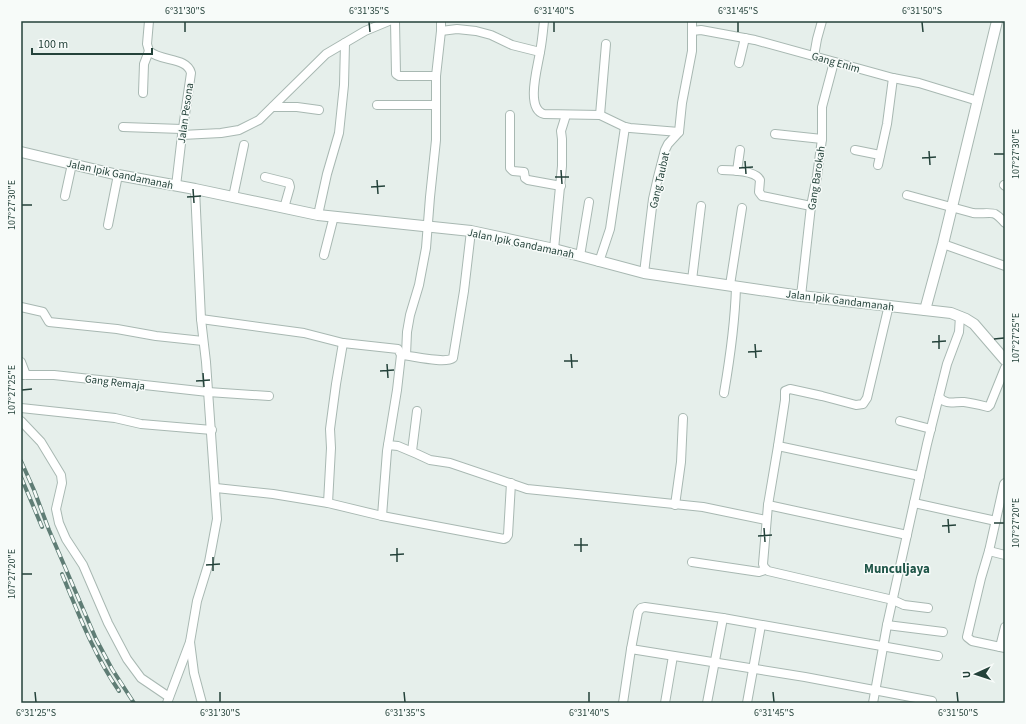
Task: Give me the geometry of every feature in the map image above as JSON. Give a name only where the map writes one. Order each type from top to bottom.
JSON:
[{"type":"street","points":[[143,93],[144,64],[149,51],[147,44],[149,21]]},
{"type":"street","points":[[123,127],[182,132],[221,133],[239,130],[259,120],[321,57],[366,31],[389,21]]},
{"type":"street","points":[[395,21],[396,74],[399,76],[436,76]]},
{"type":"street","points":[[382,516],[388,445],[410,315],[419,285],[426,248],[436,140],[436,76],[441,21]]},
{"type":"street","points":[[544,21],[534,81],[536,107],[540,113],[600,115],[625,127],[679,132],[692,51],[692,21]]},
{"type":"street","points":[[814,56],[822,21]]},
{"type":"street","points":[[925,310],[952,208],[997,21]]},
{"type":"street","points":[[441,32],[457,29],[476,31],[491,35],[512,45],[540,52]]},
{"type":"street","name":"Gang Enim","points":[[692,31],[701,30],[745,38],[893,78],[919,83],[978,101]]},
{"type":"street","points":[[739,63],[745,38]]},
{"type":"street","points":[[318,215],[327,174],[339,133],[344,85],[345,43]]},
{"type":"street","points":[[600,115],[606,44]]},
{"type":"street","name":"Jalan Pesona","points":[[149,51],[156,56],[186,64],[191,73],[176,186]]},
{"type":"street","name":"Gang Barokah","points":[[801,296],[811,206],[822,139],[822,107],[834,62]]},
{"type":"street","points":[[878,165],[887,124],[893,78]]},
{"type":"street","points":[[376,105],[435,105]]},
{"type":"street","points":[[273,107],[297,107],[319,110]]},
{"type":"street","points":[[510,115],[510,168],[513,171],[524,172],[528,180],[561,186]]},
{"type":"street","points":[[554,249],[561,186],[561,131],[566,115]]},
{"type":"street","points":[[599,262],[610,229],[625,127]]},
{"type":"street","name":"Gang Taubat","points":[[644,273],[653,199],[659,171],[668,144],[679,132]]},
{"type":"street","points":[[775,134],[822,139]]},
{"type":"street","points":[[233,197],[244,145]]},
{"type":"street","points":[[737,171],[740,150]]},
{"type":"street","points":[[855,150],[880,155]]},
{"type":"street","name":"Jalan Ipik Gandamanah","points":[[21,152],[118,175],[195,189],[318,215],[471,231],[554,249],[644,273],[801,296],[945,311],[960,316],[974,324],[1005,360]]},
{"type":"street","points":[[65,196],[72,164]]},
{"type":"street","points":[[722,170],[756,175],[759,177],[759,192],[762,196],[811,206]]},
{"type":"street","points":[[108,225],[118,175]]},
{"type":"street","points":[[264,178],[289,183],[290,187],[284,208]]},
{"type":"street","points":[[21,421],[41,442],[61,475],[62,483],[56,509],[59,523],[66,539],[83,565],[108,623],[127,659],[141,678],[168,700],[190,642],[197,601],[208,562],[217,520],[216,488],[211,443],[212,430],[201,319],[195,189]]},
{"type":"street","points":[[907,195],[979,214],[992,213],[1005,223]]},
{"type":"street","points":[[580,256],[589,202]]},
{"type":"street","points":[[692,280],[701,206]]},
{"type":"street","points":[[724,393],[736,307],[733,286],[742,208]]},
{"type":"street","points":[[324,255],[334,216]]},
{"type":"street","points":[[201,319],[304,333],[343,343],[398,349],[403,355],[450,360],[453,358],[464,291],[471,231]]},
{"type":"street","points":[[943,244],[1005,266]]},
{"type":"street","points":[[765,570],[763,564],[766,520],[785,400],[784,393],[786,390],[790,389],[856,405],[863,404],[867,398],[889,305]]},
{"type":"street","points":[[21,307],[43,312],[49,322],[117,329],[156,336],[203,341]]},
{"type":"street","points":[[873,703],[887,625],[908,535],[914,502],[939,397],[959,332],[960,316]]},
{"type":"street","points":[[328,503],[331,448],[330,429],[343,343]]},
{"type":"street","points":[[21,362],[23,375]]},
{"type":"street","points":[[939,397],[945,402],[963,402],[988,407],[1005,368]]},
{"type":"street","name":"Gang Remaja","points":[[23,375],[54,375],[208,392],[269,396]]},
{"type":"street","points":[[21,408],[116,418],[156,425],[212,430]]},
{"type":"street","points":[[412,451],[417,411]]},
{"type":"street","points":[[675,505],[681,462],[683,418]]},
{"type":"street","points":[[900,421],[931,429]]},
{"type":"street","points":[[388,445],[398,446],[430,460],[450,463],[527,489],[703,508],[766,520]]},
{"type":"street","points":[[778,446],[920,476]]},
{"type":"street","points":[[216,488],[273,494],[328,503],[382,516],[504,539],[508,535],[510,483]]},
{"type":"street","points":[[1005,483],[967,637],[972,641],[1003,647],[1005,627]]},
{"type":"street","points":[[914,502],[996,521]]},
{"type":"street","points":[[768,505],[908,535]]},
{"type":"street","points":[[989,551],[1005,555]]},
{"type":"street","points":[[692,562],[759,572],[765,570],[893,600],[904,605],[928,608]]},
{"type":"street","points":[[623,703],[638,612],[639,609],[643,607],[723,618],[938,656]]},
{"type":"street","points":[[707,703],[723,618]]},
{"type":"street","points":[[747,703],[761,625]]},
{"type":"street","points":[[887,625],[942,632]]},
{"type":"street","points":[[190,642],[194,673],[202,703]]},
{"type":"street","points":[[631,649],[753,668],[932,701]]},
{"type":"street","points":[[665,703],[673,656]]},
{"type":"railway","points":[[21,461],[96,639],[112,669],[134,703]]},
{"type":"railway","points":[[21,477],[42,527]]},
{"type":"railway","points":[[62,574],[94,649],[119,691]]},
{"type":"district","name":"Munculjaya","points":[[897,568]]}]
